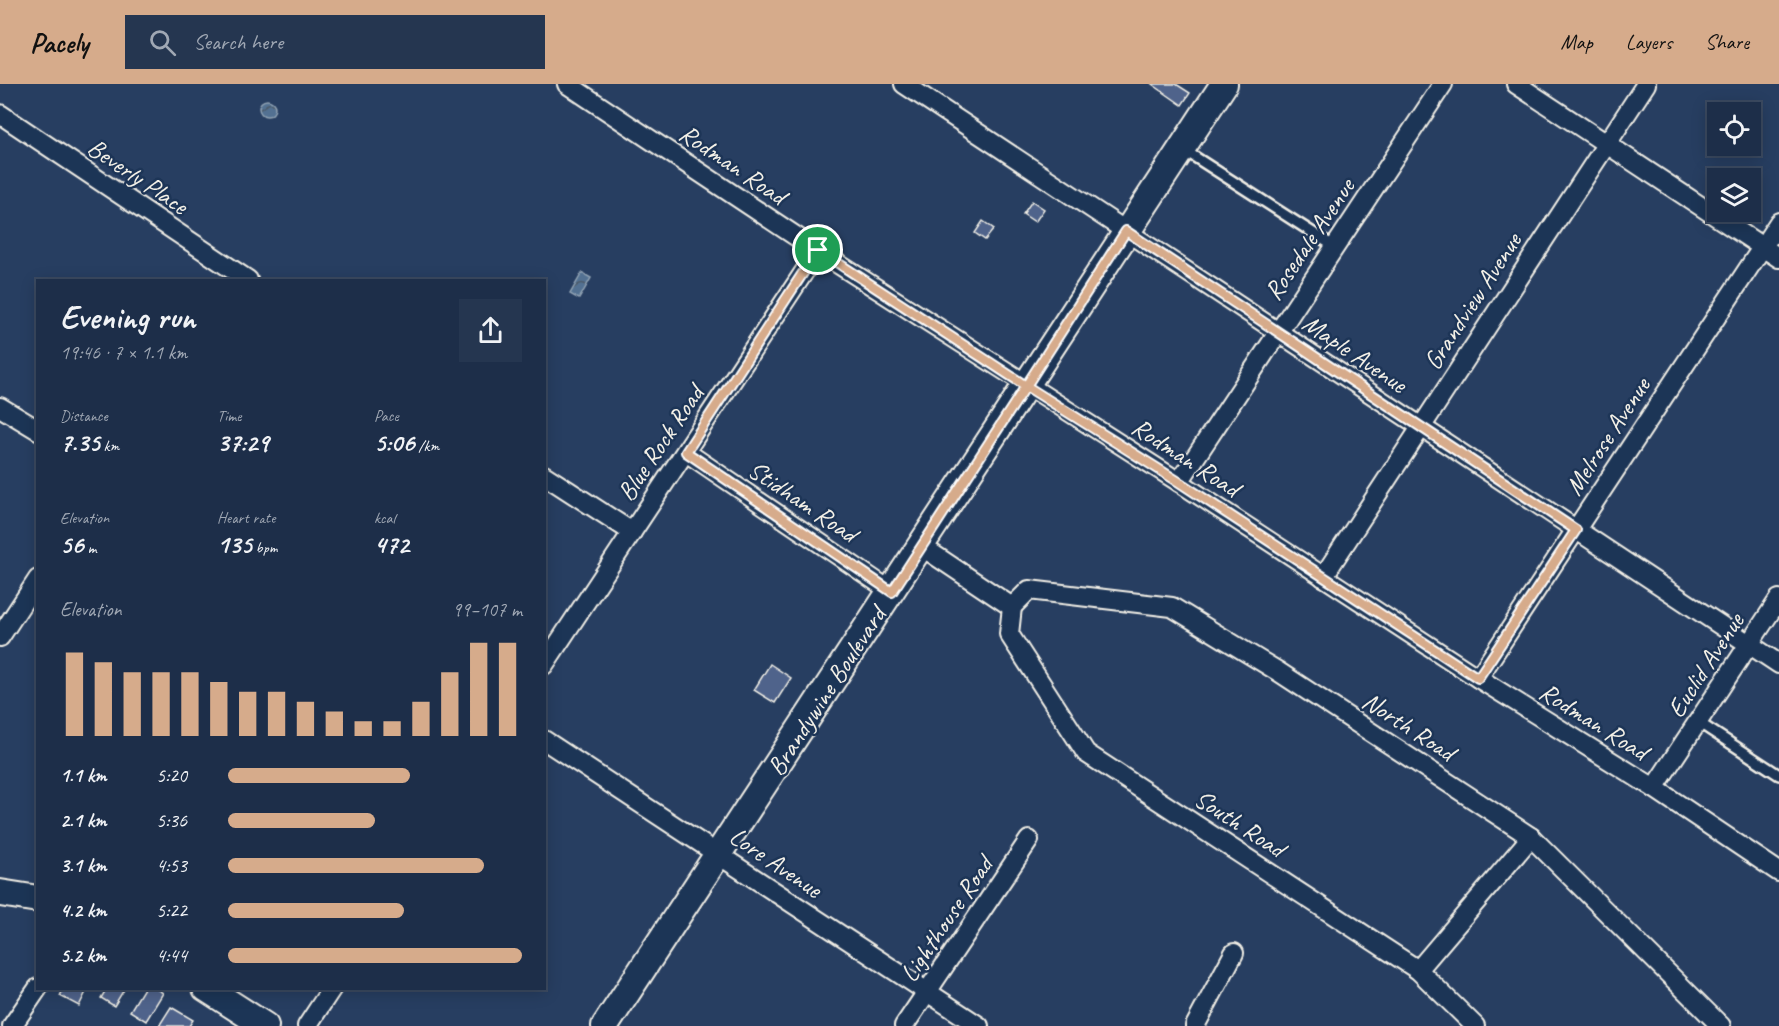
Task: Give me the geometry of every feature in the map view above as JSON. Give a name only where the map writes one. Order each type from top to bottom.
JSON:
[{"type":"street","name":"Maple Avenue","points":[[904,84],[1779,664]]},
{"type":"street","name":"Rosedale Avenue","points":[[1179,482],[1443,84]]},
{"type":"street","points":[[1516,84],[1779,258]]},
{"type":"street","name":"Grandview Avenue","points":[[1323,577],[1646,84]]},
{"type":"street","name":"Rodman Road","points":[[575,86],[818,250],[1026,386],[1179,482],[1478,678],[1654,788],[1779,872]]},
{"type":"street","name":"Brandywine Boulevard","points":[[605,1026],[1182,148],[1216,87]]},
{"type":"street","name":"Beverly Place","points":[[0,114],[230,275],[245,279]]},
{"type":"street","name":"Melrose Avenue","points":[[1478,678],[1779,222]]},
{"type":"street","name":"Blue Rock Road","points":[[546,662],[818,250]]},
{"type":"street","points":[[0,408],[36,429]]},
{"type":"street","name":"Stidham Road","points":[[686,452],[892,592]]},
{"type":"street","points":[[546,476],[632,532]]},
{"type":"street","points":[[921,546],[1012,607]]},
{"type":"street","points":[[0,637],[36,582]]},
{"type":"street","name":"North Road","points":[[1012,607],[1029,590],[1172,607],[1279,672],[1531,837],[1721,1026]]},
{"type":"street","name":"Euclid Avenue","points":[[1654,788],[1779,599]]},
{"type":"street","name":"South Road","points":[[1012,607],[1009,634],[1086,753],[1418,970],[1475,1026]]},
{"type":"street","name":"Lore Avenue","points":[[546,741],[979,1026]]},
{"type":"street","points":[[1418,970],[1531,837]]},
{"type":"street","name":"Lighthouse Road","points":[[904,1026],[1029,840]]},
{"type":"street","points":[[0,893],[36,899]]},
{"type":"street","points":[[1196,1026],[1234,952]]},
{"type":"street","points":[[12,1026],[37,990]]},
{"type":"street","points":[[209,990],[265,1026]]},
{"type":"street","points":[[308,1026],[331,990]]},
{"type":"lane","points":[[1182,148],[1335,247]]},
{"type":"lane","points":[[1698,722],[1779,775]]},
{"type":"water","points":[[264,100],[270,100],[275,108],[273,114],[264,116],[259,111],[259,105]]},
{"type":"water","points":[[582,273],[591,278],[579,299],[570,294]]},
{"type":"building","points":[[1152,84],[1176,84],[1190,93],[1182,105]]},
{"type":"building","points":[[1032,201],[1044,209],[1035,222],[1023,214]]},
{"type":"building","points":[[983,221],[994,229],[985,240],[975,233]]},
{"type":"building","points":[[770,664],[791,678],[775,703],[754,690]]},
{"type":"building","points":[[63,990],[87,990],[79,1006],[60,996]]},
{"type":"building","points":[[106,990],[124,990],[114,1006],[101,998]]},
{"type":"building","points":[[143,990],[158,990],[163,993],[146,1021],[130,1011]]},
{"type":"building","points":[[171,1007],[193,1020],[189,1026],[159,1026]]},
{"type":"route","points":[[818,250],[686,452],[892,592],[1026,386],[1179,482],[1478,678],[1576,530],[1126,231],[1026,386],[818,250]]}]
